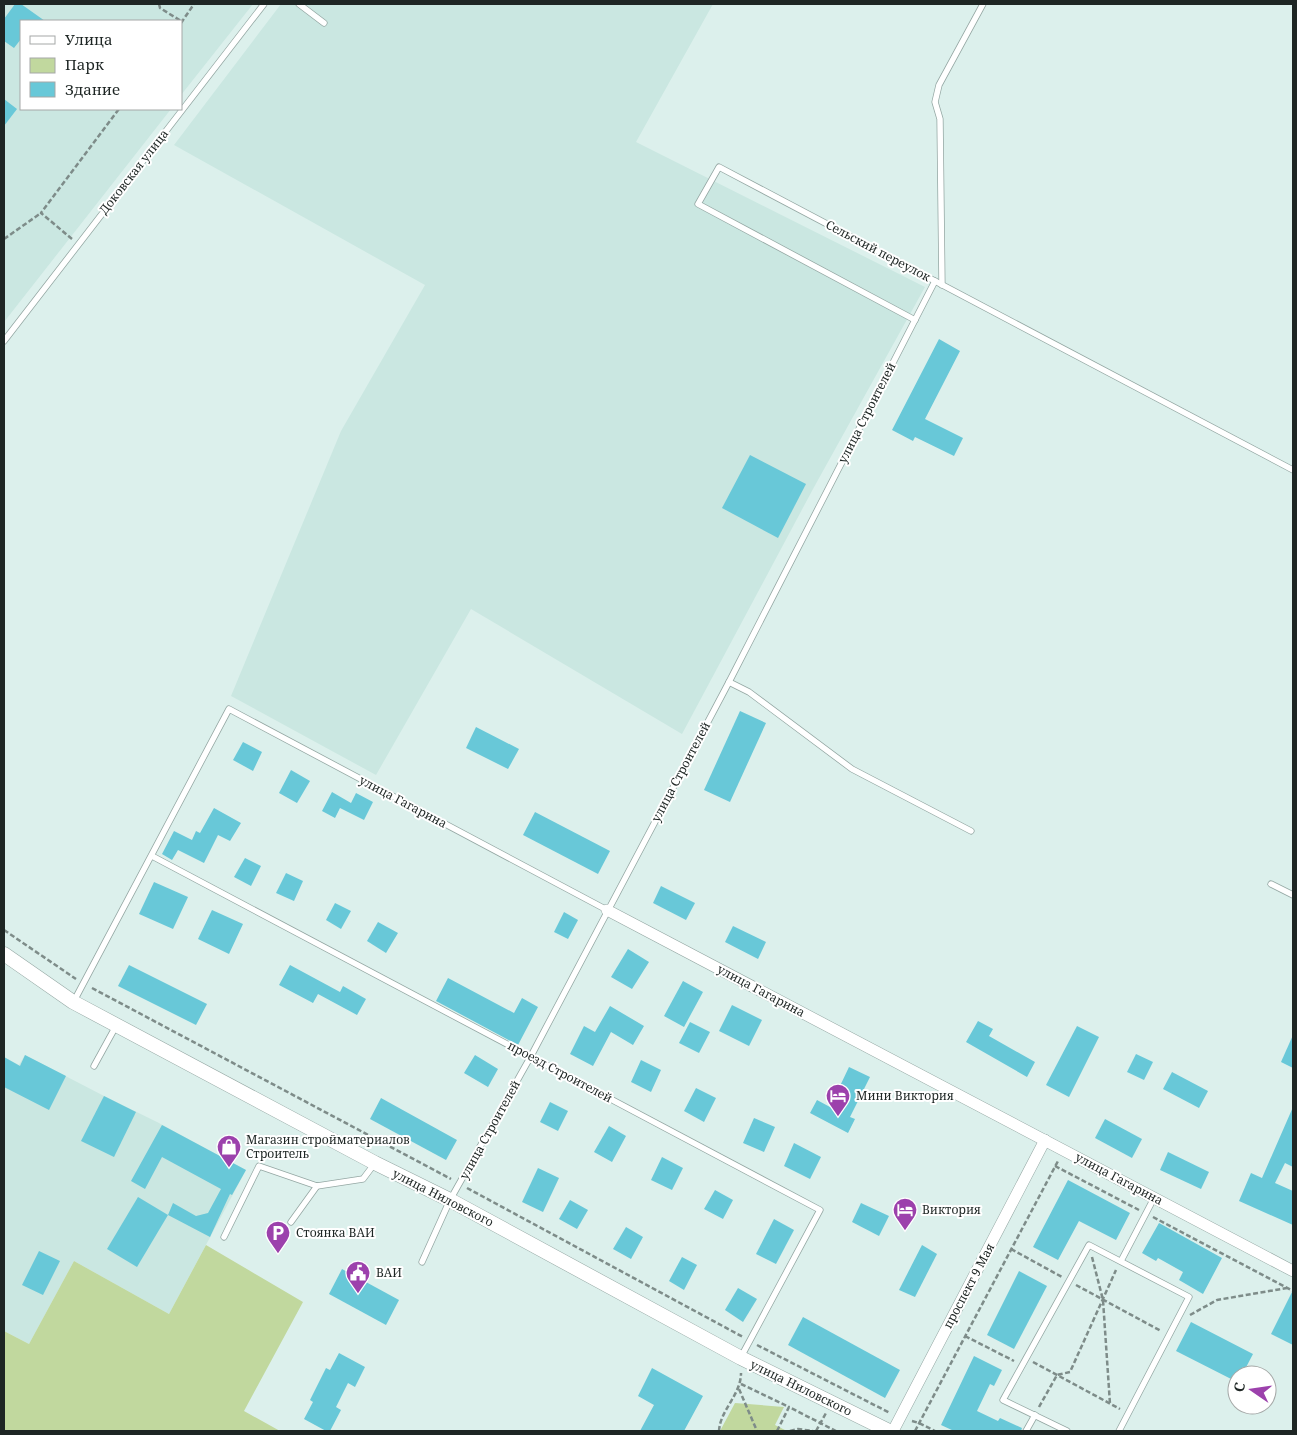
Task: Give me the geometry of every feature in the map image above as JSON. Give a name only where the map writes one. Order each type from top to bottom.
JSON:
[{"type":"street","name":"улица Гагарина","points":[[607,910],[1293,1271]]},
{"type":"street","name":"улица Ниловского","points":[[4,954],[73,1002],[375,1163],[450,1200],[741,1358],[889,1431]]},
{"type":"street","name":"проспект 9 Мая","points":[[893,1431],[1045,1140]]},
{"type":"lane","name":"Доковская улица","points":[[182,110],[264,4]]},
{"type":"lane","points":[[299,4],[324,23]]},
{"type":"lane","points":[[942,285],[940,119],[935,102],[939,85],[983,4]]},
{"type":"lane","name":"Доковская улица","points":[[4,341],[182,110]]},
{"type":"lane","name":"Сельский переулок","points":[[915,320],[698,204],[719,167],[1293,470]]},
{"type":"lane","name":"улица Строителей","points":[[422,1262],[450,1200],[531,1056],[729,682],[935,281]]},
{"type":"lane","points":[[729,682],[749,692],[852,769],[971,831]]},
{"type":"lane","name":"улица Гагарина","points":[[152,856],[229,709],[607,910]]},
{"type":"lane","points":[[73,1002],[152,856]]},
{"type":"lane","name":"проезд Строителей","points":[[152,856],[820,1210],[741,1358]]},
{"type":"lane","points":[[1271,884],[1293,895]]},
{"type":"lane","points":[[94,1066],[117,1024]]},
{"type":"lane","points":[[224,1237],[259,1166],[317,1186],[363,1179],[375,1163]]},
{"type":"lane","points":[[291,1222],[317,1186]]},
{"type":"lane","points":[[1120,1261],[1154,1198]]},
{"type":"lane","points":[[1066,1431],[1004,1400],[1089,1245],[1189,1297],[1119,1431]]},
{"type":"lane","points":[[1026,1431],[1035,1415]]},
{"type":"path","points":[[159,4],[160,8],[178,20]]},
{"type":"path","points":[[182,21],[194,4]]},
{"type":"path","points":[[4,239],[41,213],[118,110]]},
{"type":"path","points":[[41,213],[78,244]]},
{"type":"path","points":[[915,1431],[1063,1150]]},
{"type":"path","points":[[1055,1166],[1293,1290]]},
{"type":"path","points":[[1089,1245],[1102,1300],[1110,1404]]},
{"type":"path","points":[[1011,1249],[1066,1279]]},
{"type":"path","points":[[1035,1415],[1057,1375],[1070,1372],[1120,1261]]},
{"type":"path","points":[[1073,1284],[1169,1336]]},
{"type":"path","points":[[1176,1323],[1217,1300],[1288,1288]]},
{"type":"path","points":[[965,1336],[1014,1361],[1027,1358],[1128,1413]]},
{"type":"path","points":[[720,1431],[720,1423],[741,1384],[741,1358]]},
{"type":"path","points":[[741,1384],[836,1431]]},
{"type":"path","points":[[738,1388],[757,1431]]},
{"type":"path","points":[[790,1431],[798,1429],[815,1431],[831,1403]]},
{"type":"path","points":[[777,1431],[790,1408]]},
{"type":"shaded area","points":[[4,4],[253,4],[182,94],[182,20],[20,20],[20,110],[170,110],[4,322]]},
{"type":"shaded area","points":[[281,4],[713,4],[636,142],[925,287],[813,489],[682,734],[471,609],[376,775],[231,696],[341,431],[425,285],[174,145]]},
{"type":"shaded area","points":[[25,1055],[246,1170],[169,1314],[74,1261],[29,1344],[4,1331],[4,1057],[19,1065]]},
{"type":"green space","points":[[206,1245],[303,1302],[244,1411],[280,1431],[4,1431],[4,1331],[29,1344],[74,1261],[169,1314]]},
{"type":"green space","points":[[735,1403],[784,1407],[775,1425],[787,1431],[720,1431]]},
{"type":"building","points":[[15,4],[21,4],[44,20],[20,20],[20,40],[14,48],[4,41],[4,19]]},
{"type":"building","points":[[4,99],[17,109],[4,126]]},
{"type":"building","points":[[939,339],[960,351],[925,419],[963,438],[954,456],[915,437],[913,441],[892,430]]},
{"type":"building","points":[[750,455],[806,484],[778,538],[722,508]]},
{"type":"building","points":[[740,711],[766,723],[730,802],[704,790]]},
{"type":"building","points":[[476,727],[519,749],[508,769],[466,748]]},
{"type":"building","points":[[243,742],[262,752],[253,771],[233,760]]},
{"type":"building","points":[[291,770],[310,781],[297,803],[279,793]]},
{"type":"building","points":[[332,792],[351,803],[356,793],[373,802],[364,820],[340,808],[335,818],[322,811]]},
{"type":"building","points":[[214,808],[241,823],[230,841],[218,835],[204,863],[178,850],[172,860],[162,854],[174,831],[192,840],[196,831],[200,833]]},
{"type":"building","points":[[535,812],[610,851],[598,874],[523,835]]},
{"type":"building","points":[[245,858],[261,866],[251,886],[234,877]]},
{"type":"building","points":[[286,873],[303,881],[294,901],[276,893]]},
{"type":"building","points":[[154,882],[188,897],[173,929],[139,914]]},
{"type":"building","points":[[661,886],[695,903],[686,920],[653,903]]},
{"type":"building","points":[[335,903],[351,911],[341,929],[326,920]]},
{"type":"building","points":[[212,910],[243,924],[229,954],[198,939]]},
{"type":"building","points":[[564,912],[578,920],[568,939],[554,932]]},
{"type":"building","points":[[378,922],[398,933],[386,953],[367,941]]},
{"type":"building","points":[[733,926],[766,942],[758,959],[725,942]]},
{"type":"building","points":[[628,949],[649,962],[632,989],[611,977]]},
{"type":"building","points":[[129,965],[207,1004],[196,1025],[118,986]]},
{"type":"building","points":[[290,965],[340,992],[343,986],[366,999],[357,1015],[318,994],[313,1003],[279,985]]},
{"type":"building","points":[[448,978],[514,1013],[522,998],[538,1007],[518,1045],[436,1001]]},
{"type":"building","points":[[683,981],[703,992],[684,1027],[664,1016]]},
{"type":"building","points":[[732,1005],[762,1020],[749,1046],[719,1031]]},
{"type":"building","points":[[610,1006],[644,1026],[633,1045],[611,1032],[593,1066],[570,1054],[584,1026],[595,1032]]},
{"type":"building","points":[[978,1021],[993,1029],[989,1036],[1035,1062],[1027,1077],[966,1042]]},
{"type":"building","points":[[690,1022],[710,1032],[699,1053],[679,1043]]},
{"type":"building","points":[[1077,1026],[1099,1037],[1069,1097],[1046,1085]]},
{"type":"building","points":[[1293,1035],[1293,1068],[1281,1062]]},
{"type":"building","points":[[1136,1054],[1153,1062],[1144,1080],[1127,1072]]},
{"type":"building","points":[[25,1055],[66,1076],[49,1110],[4,1087],[4,1057],[20,1066]]},
{"type":"building","points":[[475,1055],[498,1069],[488,1087],[464,1073]]},
{"type":"building","points":[[641,1060],[661,1070],[651,1092],[631,1082]]},
{"type":"building","points":[[849,1067],[870,1077],[850,1117],[855,1119],[848,1133],[810,1113],[817,1100],[830,1107]]},
{"type":"building","points":[[1172,1072],[1208,1091],[1199,1108],[1163,1089]]},
{"type":"building","points":[[696,1088],[716,1098],[704,1122],[684,1111]]},
{"type":"building","points":[[104,1096],[136,1112],[114,1157],[81,1141]]},
{"type":"building","points":[[381,1098],[457,1140],[446,1160],[370,1119]]},
{"type":"building","points":[[550,1102],[568,1111],[558,1131],[540,1122]]},
{"type":"building","points":[[1293,1107],[1293,1167],[1285,1163],[1275,1183],[1293,1191],[1293,1225],[1239,1201],[1251,1173],[1262,1178]]},
{"type":"building","points":[[754,1118],[775,1127],[764,1152],[743,1143]]},
{"type":"building","points":[[1105,1119],[1142,1139],[1132,1158],[1095,1138]]},
{"type":"building","points":[[162,1125],[246,1170],[232,1195],[230,1194],[210,1237],[168,1215],[173,1203],[196,1216],[208,1213],[221,1189],[162,1157],[145,1189],[131,1181]]},
{"type":"building","points":[[609,1126],[626,1136],[612,1162],[594,1152]]},
{"type":"building","points":[[794,1143],[821,1157],[810,1179],[784,1166]]},
{"type":"building","points":[[1168,1152],[1209,1172],[1201,1189],[1160,1170]]},
{"type":"building","points":[[662,1157],[683,1168],[672,1190],[651,1180]]},
{"type":"building","points":[[538,1168],[559,1178],[543,1212],[522,1202]]},
{"type":"building","points":[[1068,1180],[1130,1213],[1116,1240],[1079,1221],[1058,1260],[1033,1247]]},
{"type":"building","points":[[715,1190],[733,1200],[723,1219],[704,1209]]},
{"type":"building","points":[[138,1197],[168,1215],[137,1267],[107,1249]]},
{"type":"building","points":[[570,1200],[588,1210],[577,1229],[559,1219]]},
{"type":"building","points":[[861,1203],[889,1216],[879,1236],[852,1222]]},
{"type":"building","points":[[774,1219],[794,1230],[776,1264],[756,1254]]},
{"type":"building","points":[[1159,1223],[1222,1258],[1203,1294],[1179,1280],[1183,1272],[1158,1258],[1156,1261],[1142,1253]]},
{"type":"building","points":[[626,1227],[643,1237],[631,1259],[613,1249]]},
{"type":"building","points":[[922,1245],[937,1254],[915,1297],[899,1290]]},
{"type":"building","points":[[39,1251],[60,1261],[43,1295],[22,1285]]},
{"type":"building","points":[[682,1257],[697,1265],[684,1290],[669,1281]]},
{"type":"building","points":[[342,1269],[399,1300],[386,1325],[329,1294]]},
{"type":"building","points":[[1019,1271],[1047,1286],[1014,1349],[987,1335]]},
{"type":"building","points":[[738,1288],[757,1299],[743,1322],[725,1310]]},
{"type":"building","points":[[1293,1290],[1293,1345],[1271,1334]]},
{"type":"building","points":[[803,1317],[900,1370],[885,1398],[788,1345]]},
{"type":"building","points":[[1191,1322],[1253,1354],[1247,1365],[1227,1365],[1227,1377],[1176,1351]]},
{"type":"building","points":[[339,1353],[365,1367],[355,1387],[348,1383],[336,1407],[341,1410],[330,1431],[326,1431],[304,1419],[313,1402],[310,1400],[326,1368],[330,1370]]},
{"type":"building","points":[[974,1356],[1002,1370],[994,1386],[990,1384],[977,1411],[998,1421],[1000,1418],[1022,1428],[1021,1431],[954,1431],[941,1425]]},
{"type":"building","points":[[652,1368],[703,1396],[684,1431],[640,1431],[654,1405],[638,1396]]},
{"type":"place","name":"Мини Виктория","points":[[838,1117]]},
{"type":"place","name":"Магазин стройматериалов Строитель","points":[[229,1168]]},
{"type":"place","name":"Виктория","points":[[905,1231]]},
{"type":"place","name":"Стоянка ВАИ","points":[[278,1254]]},
{"type":"place","name":"ВАИ","points":[[358,1294]]}]
